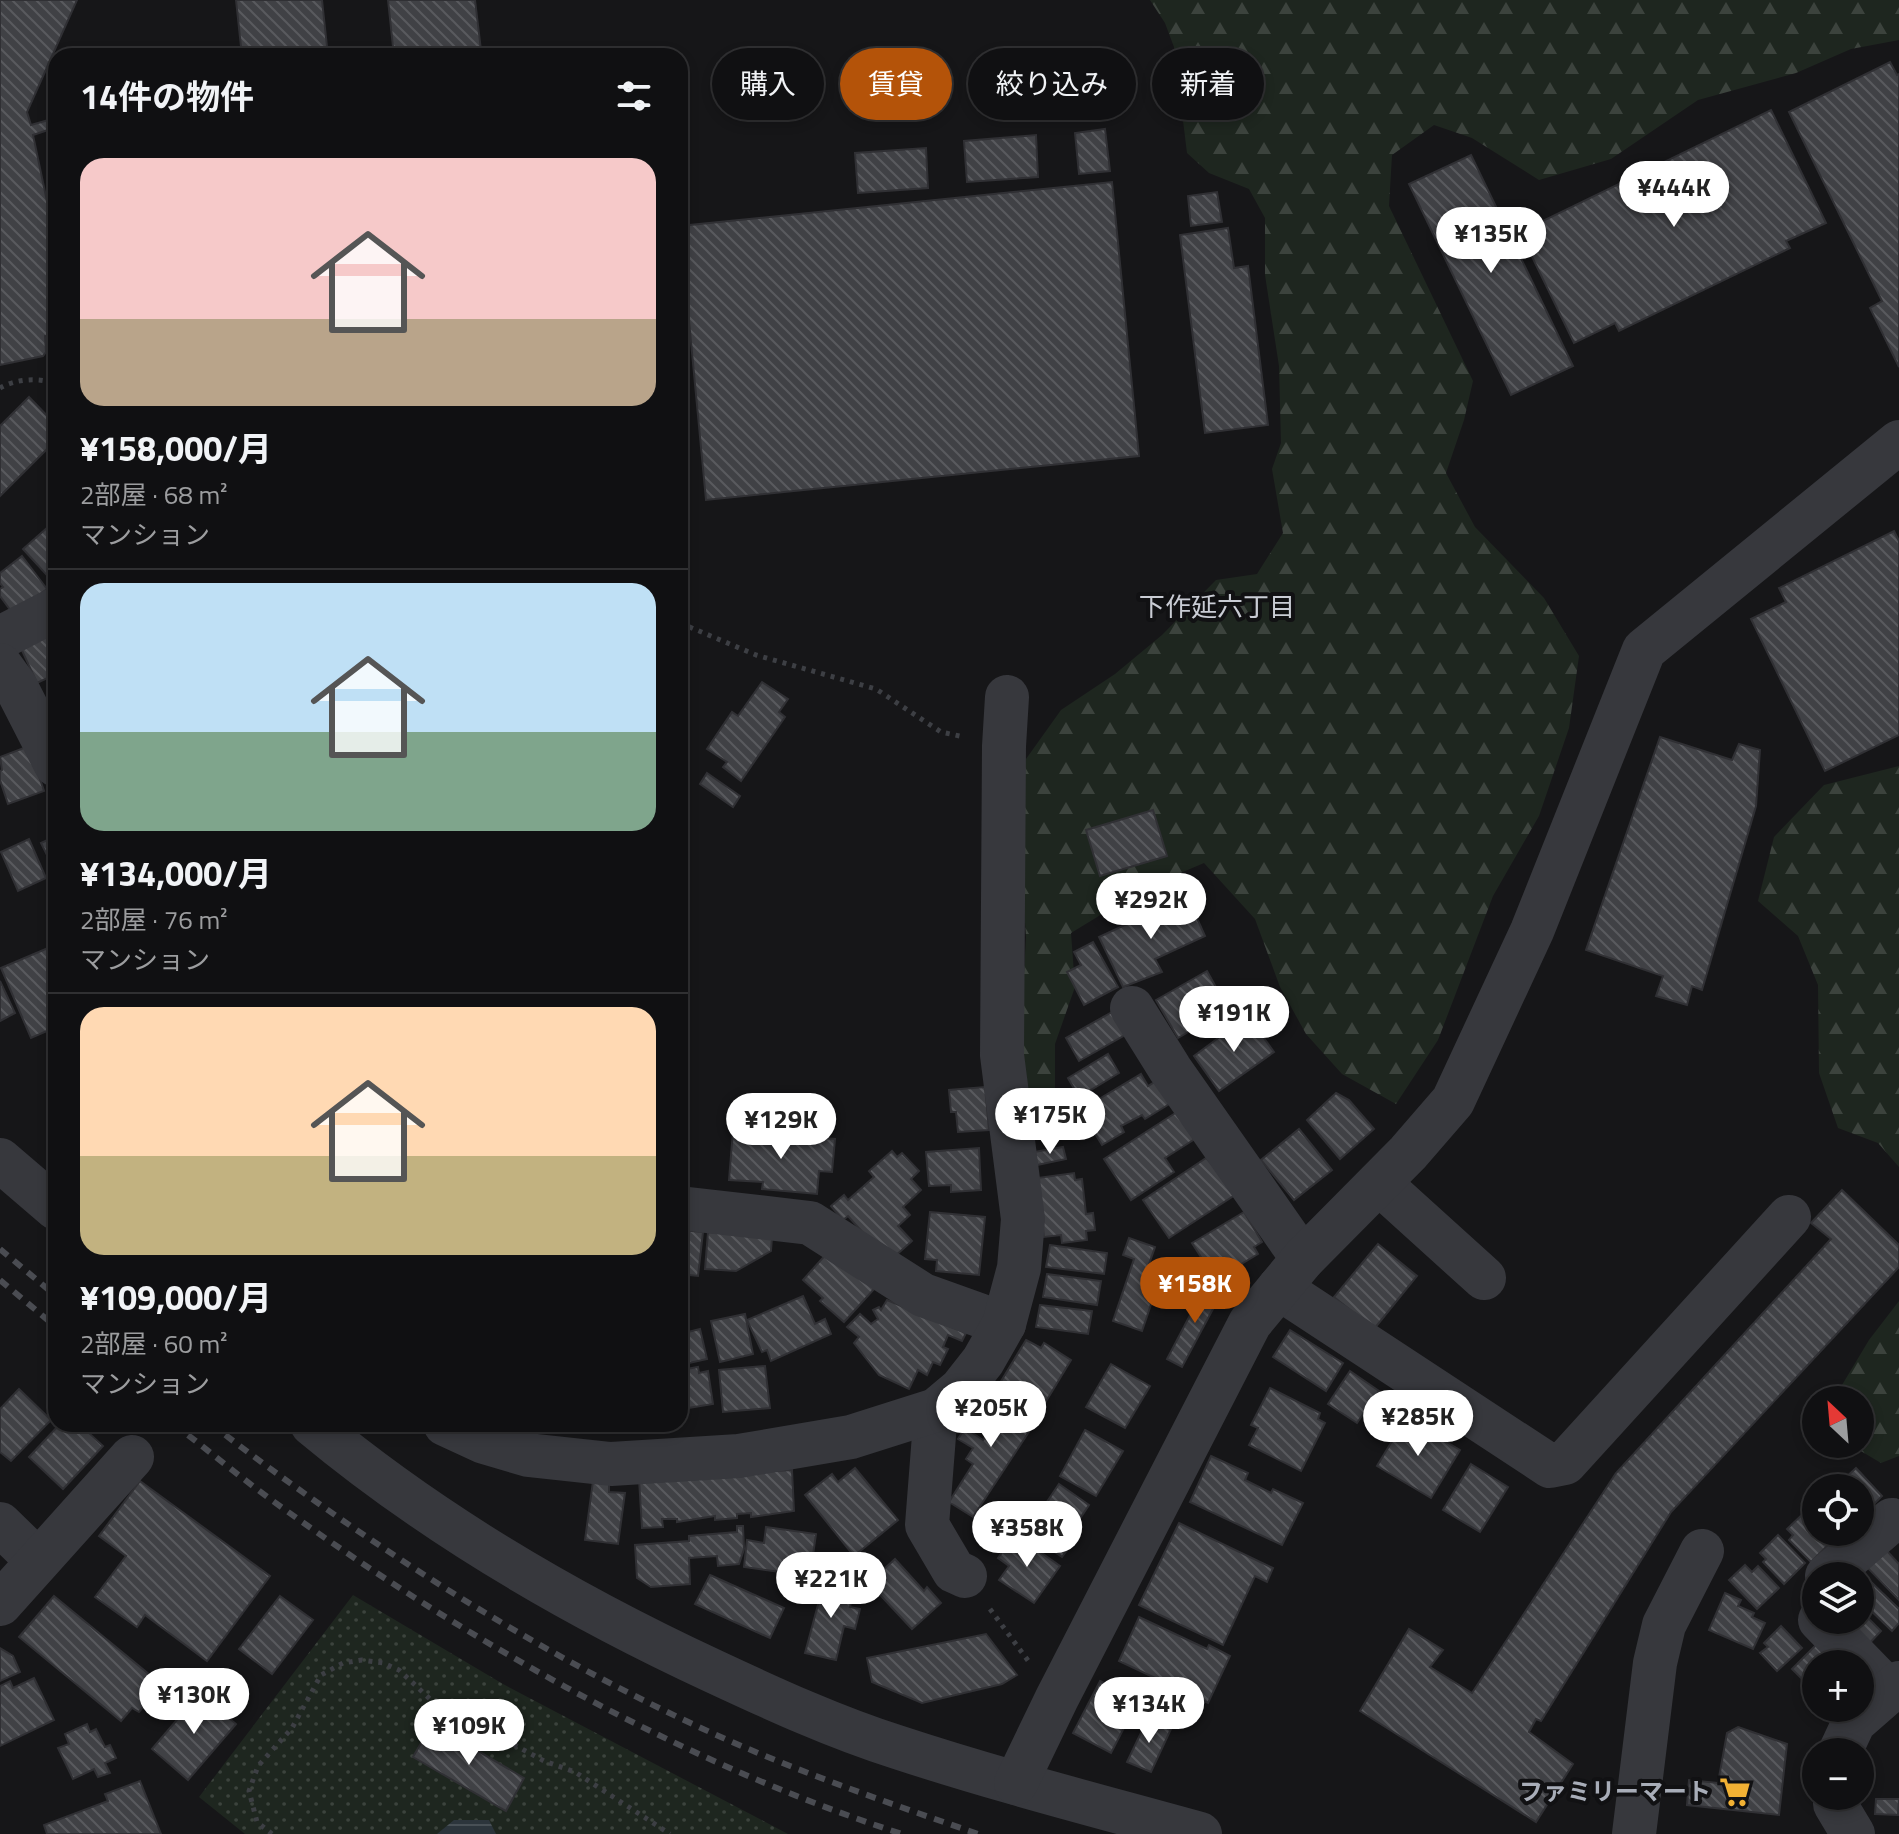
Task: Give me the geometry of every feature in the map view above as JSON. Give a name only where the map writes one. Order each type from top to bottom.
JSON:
[{"type":"street","points":[[1016,1783],[1250,1323],[1291,1274],[1453,1101],[1532,931],[1644,650],[1899,442]]},
{"type":"street","points":[[0,638],[48,613]]},
{"type":"street","points":[[0,665],[16,687],[48,749]]},
{"type":"street","points":[[462,1432],[528,1455],[611,1464],[739,1456],[851,1437],[936,1410],[961,1389],[983,1361],[1004,1324],[1019,1268],[1023,1219],[1002,1055],[1005,723]]},
{"type":"street","points":[[1132,1008],[1291,1274],[1550,1466],[1565,1463],[1789,1217]]},
{"type":"street","points":[[0,1160],[48,1201]]},
{"type":"street","points":[[1379,1183],[1484,1278]]},
{"type":"street","points":[[688,1209],[810,1223],[923,1295],[1004,1324]]},
{"type":"street","points":[[936,1410],[927,1525],[954,1571],[965,1576]]},
{"type":"street","points":[[322,1432],[463,1533],[543,1584],[659,1646],[809,1714],[895,1747],[1200,1834]]},
{"type":"street","points":[[0,1604],[132,1457]]},
{"type":"street","points":[[1843,1562],[1892,1520]]},
{"type":"street","points":[[0,1524],[38,1561]]},
{"type":"street","points":[[1634,1834],[1655,1663],[1664,1625],[1702,1551]]},
{"type":"street","points":[[1836,1634],[1894,1687],[1854,1722],[1847,1738]]},
{"type":"street","points":[[1839,1810],[1853,1834]]},
{"type":"path","points":[[0,388],[11,381],[48,381]]},
{"type":"path","points":[[688,626],[756,655],[876,689],[941,732],[1005,723]]},
{"type":"path","points":[[965,1576],[1057,1698]]},
{"type":"path","points":[[272,1834],[257,1822],[249,1791],[258,1766],[292,1728],[321,1675],[343,1663],[362,1660],[383,1663],[399,1670],[430,1699],[544,1761],[575,1772],[670,1834]]},
{"type":"green space","points":[[1150,0],[1899,0],[1899,40],[1851,49],[1796,73],[1698,100],[1611,159],[1539,180],[1472,138],[1434,125],[1392,155],[1389,206],[1473,381],[1446,473],[1475,527],[1544,598],[1579,656],[1569,728],[1539,816],[1493,896],[1438,1040],[1396,1104],[1342,1074],[1306,1034],[1280,987],[1255,919],[1204,863],[1143,889],[1071,933],[1075,987],[1055,1044],[1055,1095],[1060,1134],[1030,1130],[1020,1047],[1026,937],[1017,802],[1026,759],[1061,710],[1115,674],[1162,635],[1216,580],[1257,574],[1283,533],[1272,469],[1281,443],[1279,366],[1265,275],[1265,218],[1249,189],[1209,173],[1187,153],[1183,120],[1264,120],[1264,48],[1174,48],[1165,23]]},
{"type":"green space","points":[[1899,766],[1899,1167],[1878,1143],[1838,1128],[1819,1073],[1818,985],[1798,936],[1758,901],[1774,837],[1824,785]]},
{"type":"green space","points":[[1899,1301],[1899,1456],[1881,1463],[1873,1458],[1874,1386],[1841,1386],[1869,1340]]},
{"type":"green space","points":[[353,1595],[503,1684],[788,1834],[245,1834],[199,1797]]},
{"type":"shaded area","points":[[454,1820],[489,1820],[496,1834],[437,1834]]},
{"type":"building","points":[[0,0],[77,0],[56,48],[48,48],[48,65],[27,112],[31,125],[48,120],[48,130],[33,135],[48,206],[46,352],[43,356],[0,365]]},
{"type":"building","points":[[236,0],[322,0],[327,48],[241,48]]},
{"type":"building","points":[[388,0],[475,0],[481,48],[393,48]]},
{"type":"building","points":[[1890,62],[1899,74],[1899,367],[1870,308],[1882,301],[1789,112]]},
{"type":"building","points":[[1771,110],[1826,223],[1786,241],[1790,248],[1619,331],[1615,323],[1574,343],[1520,232]]},
{"type":"building","points":[[1105,129],[1110,171],[1079,174],[1075,133]]},
{"type":"building","points":[[1036,135],[1038,177],[967,182],[964,141]]},
{"type":"building","points":[[926,148],[928,188],[858,193],[855,153]]},
{"type":"building","points":[[1471,155],[1573,366],[1511,395],[1409,184]]},
{"type":"building","points":[[1112,182],[1139,456],[706,500],[688,310],[688,225]]},
{"type":"building","points":[[1217,192],[1222,222],[1191,226],[1188,196]]},
{"type":"building","points":[[1228,228],[1234,268],[1248,266],[1268,425],[1205,433],[1180,235]]},
{"type":"building","points":[[29,397],[48,417],[48,448],[0,496],[0,426]]},
{"type":"building","points":[[48,527],[48,576],[23,549]]},
{"type":"building","points":[[1894,531],[1899,541],[1899,735],[1825,771],[1751,619],[1786,602],[1779,588]]},
{"type":"building","points":[[22,556],[47,589],[14,615],[0,596],[3,587],[0,573]]},
{"type":"building","points":[[48,631],[48,678],[37,683],[19,644]]},
{"type":"building","points":[[762,682],[788,699],[779,712],[785,717],[741,781],[723,767],[727,762],[707,749],[732,712],[738,716]]},
{"type":"building","points":[[1660,737],[1732,760],[1739,744],[1760,750],[1756,806],[1702,990],[1692,986],[1687,1005],[1656,996],[1663,976],[1586,950]]},
{"type":"building","points":[[29,746],[44,791],[8,804],[0,780],[0,757]]},
{"type":"building","points":[[707,773],[740,796],[733,807],[700,784]]},
{"type":"building","points":[[1153,810],[1167,856],[1100,876],[1086,830]]},
{"type":"building","points":[[29,839],[46,878],[18,891],[1,852]]},
{"type":"building","points":[[48,840],[48,857],[41,843]]},
{"type":"building","points":[[1187,896],[1205,936],[1155,959],[1162,972],[1123,987],[1099,937]]},
{"type":"building","points":[[1093,942],[1118,987],[1084,1005],[1067,972],[1081,965],[1074,952]]},
{"type":"building","points":[[48,948],[48,1031],[31,1038],[1,968]]},
{"type":"building","points":[[1207,971],[1228,1009],[1178,1038],[1156,1000]]},
{"type":"building","points":[[0,981],[15,1013],[0,1021]]},
{"type":"building","points":[[1112,1012],[1125,1035],[1079,1061],[1066,1038]]},
{"type":"building","points":[[1248,1016],[1274,1052],[1219,1091],[1194,1056]]},
{"type":"building","points":[[1108,1054],[1119,1073],[1079,1097],[1068,1078]]},
{"type":"building","points":[[1141,1074],[1148,1086],[1158,1080],[1171,1103],[1145,1119],[1142,1115],[1121,1126],[1124,1132],[1102,1145],[1088,1122],[1091,1120],[1084,1108]]},
{"type":"building","points":[[985,1087],[989,1130],[958,1132],[956,1112],[951,1112],[949,1090]]},
{"type":"building","points":[[1336,1093],[1349,1100],[1374,1129],[1340,1159],[1307,1120]]},
{"type":"building","points":[[1180,1110],[1198,1137],[1165,1158],[1174,1172],[1131,1200],[1104,1159]]},
{"type":"building","points":[[1299,1129],[1332,1170],[1294,1200],[1261,1160]]},
{"type":"building","points":[[733,1131],[835,1139],[832,1172],[819,1171],[817,1194],[762,1189],[763,1182],[729,1180]]},
{"type":"building","points":[[1063,1147],[1066,1159],[1037,1165],[1034,1152]]},
{"type":"building","points":[[979,1148],[981,1190],[951,1192],[951,1185],[929,1186],[926,1152]]},
{"type":"building","points":[[892,1151],[897,1157],[902,1153],[919,1171],[911,1179],[921,1190],[903,1207],[910,1215],[898,1226],[912,1241],[894,1257],[875,1246],[848,1216],[843,1220],[831,1206],[844,1195],[848,1200],[874,1177],[869,1171]]},
{"type":"building","points":[[1206,1158],[1238,1193],[1169,1238],[1143,1200]]},
{"type":"building","points":[[1074,1173],[1075,1180],[1082,1179],[1086,1214],[1093,1213],[1095,1230],[1086,1231],[1087,1240],[1062,1243],[1061,1235],[1044,1237],[1037,1178]]},
{"type":"building","points":[[1842,1190],[1899,1245],[1899,1267],[1671,1512],[1541,1721],[1536,1719],[1529,1732],[1573,1764],[1536,1822],[1360,1711],[1409,1629],[1443,1650],[1430,1667],[1472,1693],[1616,1473],[1831,1239],[1811,1223]]},
{"type":"building","points":[[930,1212],[985,1217],[979,1275],[936,1271],[937,1260],[925,1259]]},
{"type":"building","points":[[1244,1212],[1262,1242],[1254,1247],[1258,1254],[1223,1275],[1214,1260],[1206,1265],[1192,1243]]},
{"type":"building","points":[[688,1231],[703,1232],[698,1276],[688,1275]]},
{"type":"building","points":[[708,1232],[772,1237],[771,1251],[736,1271],[705,1269]]},
{"type":"building","points":[[1129,1238],[1155,1247],[1148,1267],[1162,1272],[1142,1331],[1113,1321],[1134,1259],[1123,1255]]},
{"type":"building","points":[[1378,1244],[1417,1276],[1374,1329],[1334,1297]]},
{"type":"building","points":[[1050,1245],[1107,1253],[1104,1274],[1046,1267]]},
{"type":"building","points":[[828,1252],[876,1287],[844,1322],[820,1301],[823,1298],[803,1280]]},
{"type":"building","points":[[1047,1274],[1101,1281],[1097,1305],[1043,1297]]},
{"type":"building","points":[[1207,1283],[1222,1292],[1182,1367],[1167,1359]]},
{"type":"building","points":[[803,1296],[815,1324],[825,1319],[831,1334],[771,1361],[767,1350],[762,1352],[747,1320]]},
{"type":"building","points":[[887,1300],[966,1333],[962,1341],[948,1335],[943,1347],[948,1349],[940,1365],[933,1362],[927,1375],[918,1370],[909,1389],[879,1375],[854,1343],[859,1337],[847,1327],[860,1314],[871,1324],[878,1319],[873,1310],[879,1307],[881,1310]]},
{"type":"building","points":[[1040,1305],[1092,1311],[1088,1334],[1036,1327]]},
{"type":"building","points":[[745,1314],[753,1354],[720,1362],[711,1321]]},
{"type":"building","points":[[700,1329],[707,1359],[688,1363],[688,1332]]},
{"type":"building","points":[[1290,1330],[1343,1363],[1326,1391],[1273,1357]]},
{"type":"building","points":[[1026,1340],[1041,1348],[1044,1343],[1071,1360],[1042,1408],[1000,1383]]},
{"type":"building","points":[[1111,1364],[1150,1386],[1125,1428],[1086,1407]]},
{"type":"building","points":[[765,1366],[770,1408],[723,1412],[719,1370]]},
{"type":"building","points":[[698,1367],[699,1373],[708,1371],[713,1404],[688,1408],[688,1369]]},
{"type":"building","points":[[1350,1371],[1379,1391],[1357,1423],[1328,1404]]},
{"type":"building","points":[[992,1388],[1038,1418],[973,1517],[949,1502],[973,1464],[966,1459],[973,1448],[958,1439],[965,1428],[983,1440],[991,1429],[973,1417]]},
{"type":"building","points":[[1270,1388],[1320,1413],[1318,1419],[1325,1423],[1301,1471],[1249,1445],[1258,1428],[1251,1425]]},
{"type":"building","points":[[19,1389],[48,1417],[48,1423],[11,1461],[0,1452],[0,1409]]},
{"type":"building","points":[[1406,1418],[1460,1450],[1431,1498],[1377,1466]]},
{"type":"building","points":[[1085,1430],[1123,1451],[1096,1496],[1060,1476]]},
{"type":"building","points":[[52,1432],[88,1432],[103,1446],[63,1489],[29,1457]]},
{"type":"building","points":[[1211,1456],[1248,1473],[1245,1480],[1271,1493],[1273,1489],[1303,1503],[1282,1545],[1190,1502]]},
{"type":"building","points":[[1471,1464],[1508,1487],[1480,1532],[1443,1510]]},
{"type":"building","points":[[855,1468],[898,1520],[854,1556],[805,1495],[832,1474],[838,1482]]},
{"type":"building","points":[[792,1470],[794,1511],[751,1517],[751,1513],[737,1514],[737,1518],[715,1520],[715,1516],[677,1522],[677,1519],[662,1519],[663,1527],[642,1528],[639,1479]]},
{"type":"building","points":[[140,1481],[270,1576],[207,1661],[145,1615],[137,1627],[95,1597],[126,1556],[99,1536]]},
{"type":"building","points":[[593,1481],[609,1483],[609,1492],[625,1493],[618,1544],[585,1540]]},
{"type":"building","points":[[1059,1484],[1089,1505],[1071,1532],[1077,1537],[1062,1557],[1026,1533]]},
{"type":"building","points":[[1874,1487],[1882,1496],[1874,1504]]},
{"type":"building","points":[[1802,1515],[1802,1546],[1827,1546],[1811,1562],[1789,1540],[1793,1535],[1787,1529]]},
{"type":"building","points":[[1179,1523],[1273,1568],[1267,1582],[1255,1576],[1223,1645],[1139,1605]]},
{"type":"building","points":[[737,1526],[743,1526],[744,1549],[739,1564],[718,1566],[717,1556],[689,1558],[690,1584],[651,1587],[637,1578],[635,1545],[689,1541],[689,1536],[737,1532]]},
{"type":"building","points":[[766,1527],[816,1534],[810,1576],[744,1567],[747,1540],[764,1543]]},
{"type":"building","points":[[1015,1534],[1060,1566],[1034,1603],[999,1580],[1009,1566],[998,1558]]},
{"type":"building","points":[[1778,1535],[1804,1562],[1784,1584],[1763,1562],[1766,1559],[1760,1553]]},
{"type":"building","points":[[1886,1550],[1899,1564],[1899,1600],[1874,1574],[1873,1562]]},
{"type":"building","points":[[895,1559],[924,1591],[927,1587],[941,1603],[912,1629],[869,1583]]},
{"type":"building","points":[[1745,1565],[1752,1572],[1758,1566],[1779,1588],[1757,1609],[1729,1580]]},
{"type":"building","points":[[710,1575],[784,1608],[770,1638],[695,1604]]},
{"type":"building","points":[[826,1575],[843,1580],[840,1591],[853,1594],[850,1607],[860,1609],[855,1629],[844,1626],[836,1660],[805,1653]]},
{"type":"building","points":[[1874,1585],[1899,1609],[1899,1623],[1892,1631],[1874,1614]]},
{"type":"building","points":[[1725,1593],[1741,1600],[1738,1606],[1754,1613],[1752,1617],[1765,1623],[1753,1649],[1709,1630]]},
{"type":"building","points":[[54,1596],[162,1685],[139,1712],[132,1708],[121,1721],[19,1637]]},
{"type":"building","points":[[280,1596],[313,1620],[272,1674],[239,1649]]},
{"type":"building","points":[[1139,1617],[1207,1649],[1209,1645],[1230,1656],[1208,1703],[1119,1661]]},
{"type":"building","points":[[1874,1624],[1881,1631],[1865,1648],[1851,1634],[1874,1634]]},
{"type":"building","points":[[1781,1626],[1802,1648],[1777,1671],[1760,1653],[1768,1647],[1764,1643]]},
{"type":"building","points":[[986,1634],[1017,1675],[1002,1684],[922,1703],[872,1682],[867,1658]]},
{"type":"building","points":[[1818,1643],[1825,1650],[1811,1650]]},
{"type":"building","points":[[0,1648],[13,1656],[20,1672],[0,1681]]},
{"type":"building","points":[[1802,1659],[1802,1679],[1792,1669]]},
{"type":"building","points":[[34,1678],[54,1720],[0,1746],[0,1686],[10,1681],[13,1688]]},
{"type":"building","points":[[1100,1681],[1127,1695],[1129,1690],[1147,1699],[1134,1725],[1127,1722],[1111,1753],[1073,1733]]},
{"type":"building","points":[[200,1693],[236,1724],[188,1780],[152,1749]]},
{"type":"building","points":[[1148,1718],[1171,1729],[1151,1772],[1127,1762]]},
{"type":"building","points":[[87,1724],[90,1732],[96,1729],[105,1747],[110,1745],[116,1758],[105,1763],[110,1773],[98,1777],[94,1769],[73,1779],[58,1748],[69,1744],[65,1734]]},
{"type":"building","points":[[432,1724],[524,1778],[506,1811],[413,1757]]},
{"type":"building","points":[[1738,1727],[1787,1744],[1779,1815],[1687,1805],[1689,1780],[1718,1783],[1727,1733]]},
{"type":"building","points":[[140,1781],[161,1834],[47,1834],[44,1825],[108,1801],[105,1794]]},
{"type":"building","points":[[1876,1799],[1899,1799],[1898,1815],[1875,1814]]},
{"type":"railway","points":[[0,1249],[48,1289]]},
{"type":"railway","points":[[0,1280],[48,1320]]},
{"type":"railway","points":[[184,1432],[270,1499],[355,1559],[504,1652],[659,1735],[739,1772],[902,1834]]},
{"type":"railway","points":[[222,1432],[391,1553],[452,1593],[580,1667],[744,1747],[978,1834]]},
{"type":"place","name":"ファミリーマート","points":[[1735,1792]]},
{"type":"district","name":"下作延六丁目","points":[[1217,607]]}]
